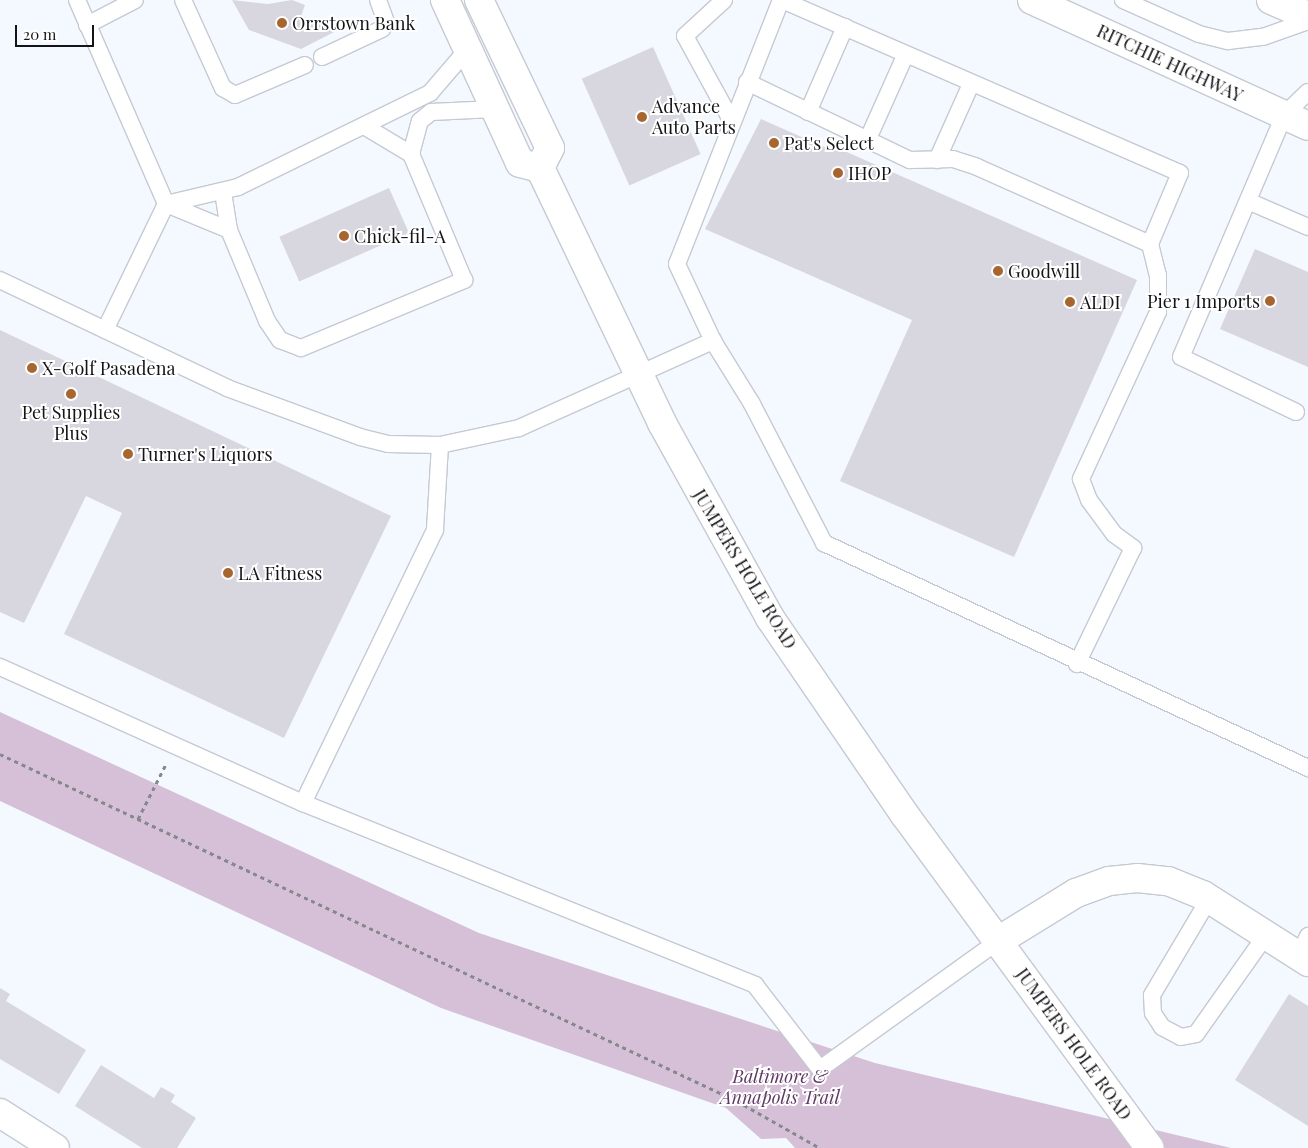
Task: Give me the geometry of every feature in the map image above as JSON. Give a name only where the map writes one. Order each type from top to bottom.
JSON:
[{"type":"main road","points":[[445,0],[520,163],[540,168],[550,148],[480,0]]},
{"type":"main road","name":"RITCHIE HIGHWAY","points":[[1032,0],[1296,121]]},
{"type":"main road","points":[[1271,0],[1308,16]]},
{"type":"main road","name":"JUMPERS HOLE ROAD","points":[[540,168],[638,375],[770,618],[998,941],[1150,1148]]},
{"type":"main road","points":[[998,941],[1044,910],[1109,881],[1168,881],[1209,898],[1266,935],[1305,951]]},
{"type":"main road","points":[[0,1113],[48,1146]]},
{"type":"lane","points":[[77,0],[166,204],[229,230]]},
{"type":"lane","points":[[87,25],[135,0]]},
{"type":"lane","points":[[183,0],[223,88],[235,95],[305,65]]},
{"type":"lane","points":[[322,57],[382,28],[386,22],[378,0]]},
{"type":"lane","points":[[724,0],[685,36],[731,120]]},
{"type":"lane","points":[[1077,664],[1133,548],[1114,534],[1089,500],[1081,479],[1158,312],[1158,276],[1150,244],[1180,173],[905,56],[782,0],[731,120],[677,264],[712,341],[752,404],[824,543],[1077,664],[1308,768]]},
{"type":"lane","points":[[1123,0],[1199,34],[1228,41],[1263,37],[1308,21]]},
{"type":"lane","points":[[808,112],[844,27]]},
{"type":"lane","points":[[166,204],[223,192],[430,94],[467,50]]},
{"type":"lane","points":[[867,141],[905,56]]},
{"type":"lane","points":[[747,82],[910,160],[937,160],[978,167],[1150,244]]},
{"type":"lane","points":[[937,160],[971,84]]},
{"type":"lane","points":[[1296,412],[1181,357],[1248,201],[1296,121],[1308,92]]},
{"type":"lane","points":[[411,154],[420,121],[432,112],[495,109]]},
{"type":"lane","points":[[223,192],[229,230],[267,321],[280,340],[301,348],[415,304],[464,280],[411,154],[364,126]]},
{"type":"lane","points":[[1248,201],[1308,227]]},
{"type":"lane","points":[[105,330],[166,204]]},
{"type":"lane","points":[[0,280],[227,388],[332,428],[388,444],[440,445],[519,428],[712,341]]},
{"type":"lane","points":[[303,803],[435,530],[440,445]]},
{"type":"lane","points":[[0,667],[303,803],[755,985],[820,1068],[998,941]]},
{"type":"lane","points":[[1209,898],[1152,995],[1153,1013],[1162,1027],[1181,1037],[1196,1034],[1266,935]]},
{"type":"path","points":[[138,819],[175,746]]},
{"type":"path","points":[[0,754],[737,1101],[820,1148]]},
{"type":"green space","name":"Baltimore & Annapolis Trail","points":[[0,712],[479,933],[875,1063],[1231,1148],[795,1148],[786,1138],[761,1139],[726,1108],[441,1008],[0,801]]},
{"type":"building","name":"Orrstown Bank","points":[[232,0],[268,4],[292,0],[305,5],[301,16],[338,30],[301,49],[249,30]]},
{"type":"building","name":"Advance Auto Parts","points":[[653,47],[701,154],[629,186],[582,79]]},
{"type":"building","points":[[761,119],[831,150],[833,146],[1137,280],[1014,557],[840,481],[912,320],[705,229]]},
{"type":"building","name":"Chick-fil-A","points":[[389,188],[409,233],[299,282],[279,237]]},
{"type":"building","name":"Pier 1 Imports","points":[[1255,249],[1308,272],[1308,367],[1220,329]]},
{"type":"building","name":"LA Fitness","points":[[0,330],[391,516],[284,738],[64,634],[122,513],[86,496],[24,623],[0,612]]},
{"type":"building","points":[[0,988],[10,994],[6,1001],[86,1050],[59,1094],[0,1059]]},
{"type":"building","points":[[1289,994],[1308,1006],[1308,1126],[1235,1080]]},
{"type":"building","points":[[101,1065],[154,1098],[161,1087],[175,1095],[171,1102],[196,1118],[177,1148],[142,1148],[75,1106]]},
{"type":"place","name":"Orrstown Bank","points":[[282,23]]},
{"type":"place","name":"Advance Auto Parts","points":[[642,117]]},
{"type":"place","name":"Pat's Select","points":[[774,143]]},
{"type":"place","name":"IHOP","points":[[838,173]]},
{"type":"place","name":"Chick-fil-A","points":[[344,236]]},
{"type":"place","name":"Goodwill","points":[[998,271]]},
{"type":"place","name":"Pier 1 Imports","points":[[1270,301]]},
{"type":"place","name":"ALDI","points":[[1070,302]]},
{"type":"place","name":"X-Golf Pasadena","points":[[32,368]]},
{"type":"place","name":"Pet Supplies Plus","points":[[71,394]]},
{"type":"place","name":"Turner's Liquors","points":[[128,454]]},
{"type":"place","name":"LA Fitness","points":[[228,573]]}]
